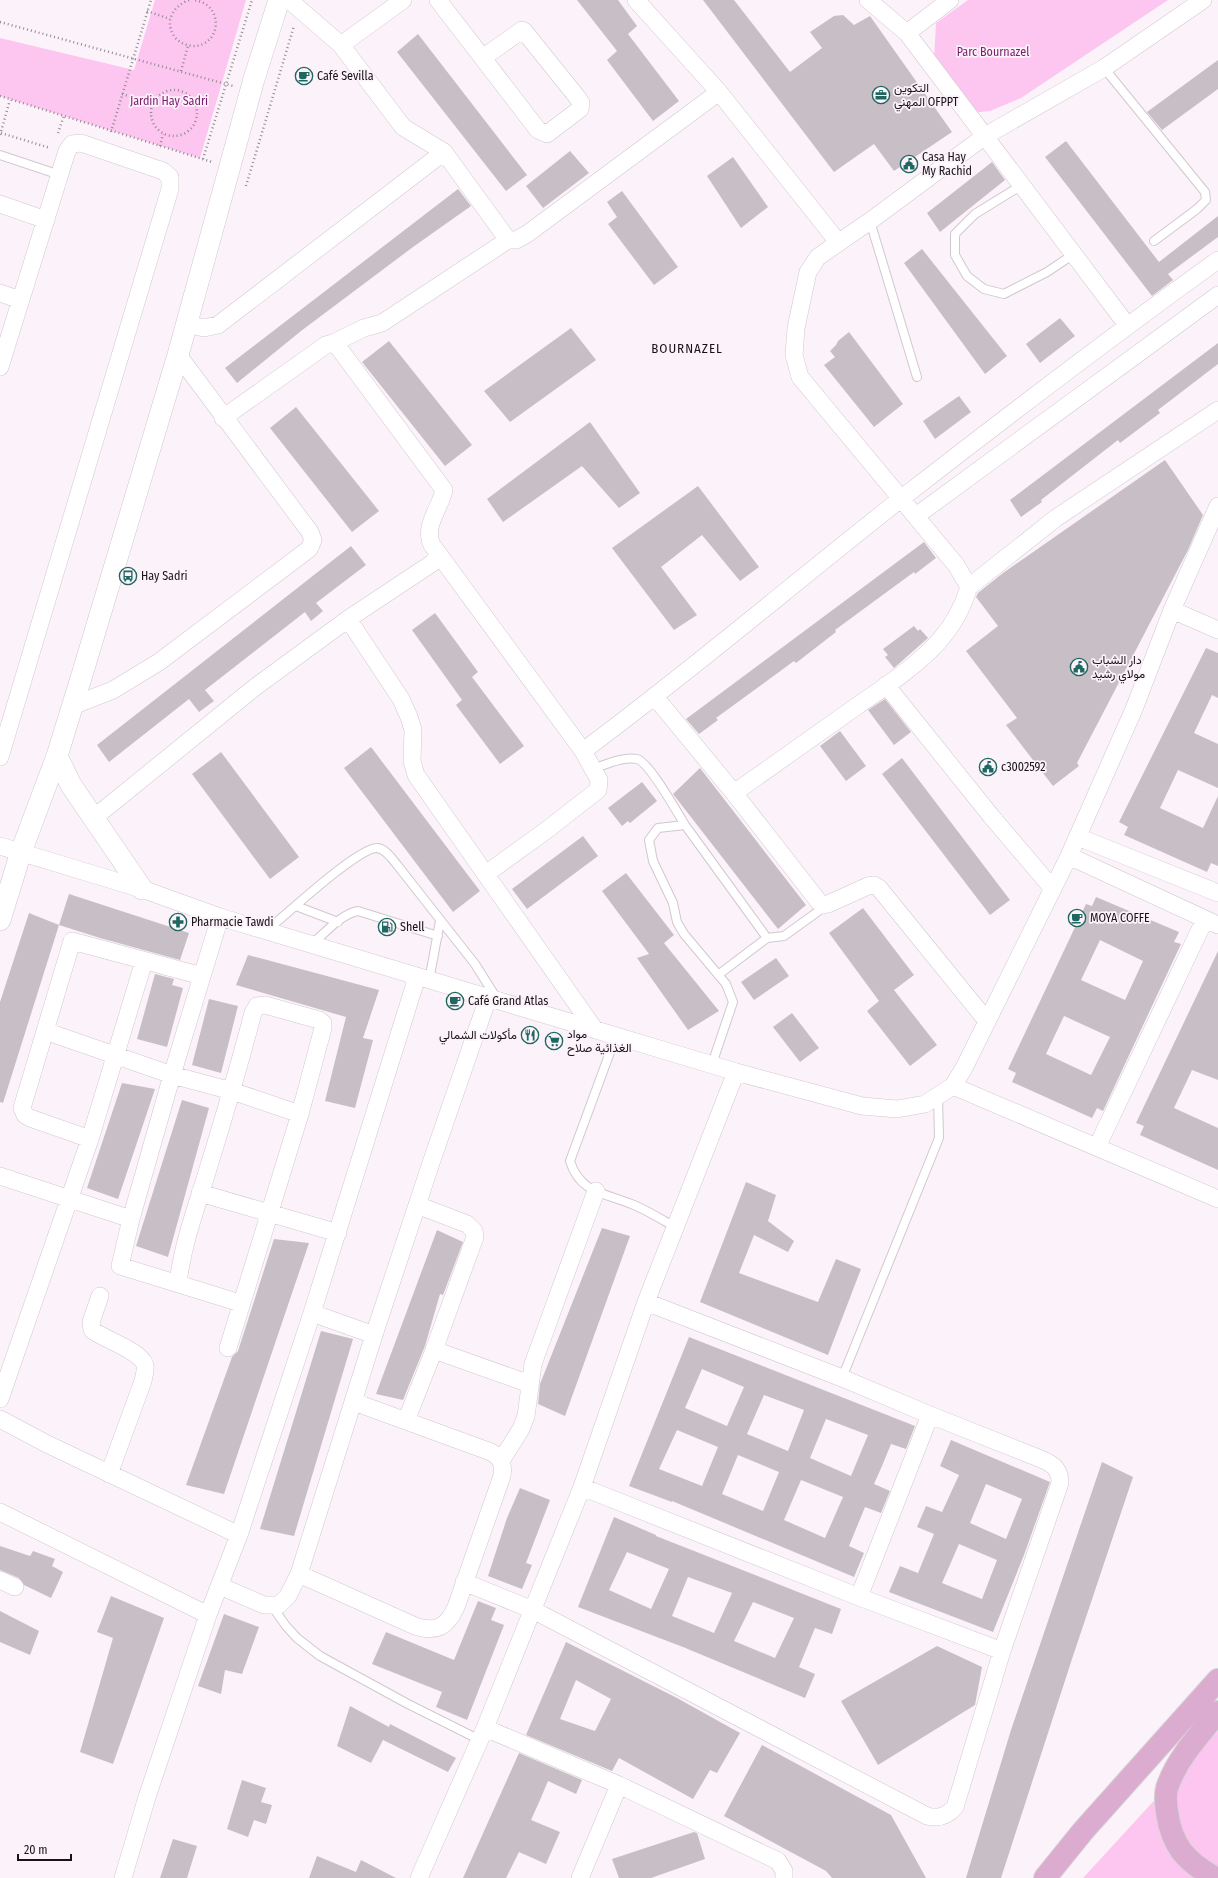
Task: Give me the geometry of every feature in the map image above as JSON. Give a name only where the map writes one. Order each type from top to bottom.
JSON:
[{"type":"highway","points":[[1044,1878],[1083,1831],[1218,1680]]},
{"type":"highway","points":[[1062,1878],[1139,1783],[1191,1710]]},
{"type":"highway","points":[[1215,1878],[1195,1866],[1177,1846],[1171,1833],[1166,1805],[1167,1789],[1174,1773],[1199,1735],[1218,1712]]},
{"type":"street","points":[[0,920],[21,852],[57,756],[178,355],[254,79],[279,0]]},
{"type":"street","points":[[341,45],[402,0]]},
{"type":"street","points":[[438,0],[484,57],[538,130],[547,134],[580,109],[581,103],[577,97],[524,31],[522,30],[484,57]]},
{"type":"street","points":[[636,0],[719,92],[838,242]]},
{"type":"street","points":[[868,0],[907,33],[1127,325]]},
{"type":"street","points":[[907,33],[950,0]]},
{"type":"street","points":[[969,587],[956,565],[902,498],[800,377],[794,355],[796,328],[808,272],[818,257],[870,221],[985,136],[1104,68],[1203,0]]},
{"type":"street","points":[[294,4],[341,45],[403,127],[444,152],[508,240]]},
{"type":"street","points":[[223,418],[326,345],[354,332],[382,323],[508,240],[516,240],[527,234],[719,92]]},
{"type":"street","points":[[0,367],[67,151],[72,144],[81,143],[105,151],[163,171],[170,177],[170,189],[0,757]]},
{"type":"street","points":[[186,324],[204,328],[218,325],[444,152]]},
{"type":"street","points":[[0,204],[46,220]]},
{"type":"street","points":[[583,751],[655,697],[902,498],[1127,325],[1218,260]]},
{"type":"street","points":[[0,293],[21,300]]},
{"type":"street","points":[[916,516],[1218,295]]},
{"type":"street","points":[[333,343],[338,347],[444,490],[428,530],[428,537],[440,558],[583,751],[598,780],[598,790],[548,830],[486,874]]},
{"type":"street","points":[[72,706],[113,690],[159,662],[308,549],[313,540],[310,532],[223,418],[178,355]]},
{"type":"street","points":[[734,793],[917,662],[940,640],[958,616],[964,604],[969,587],[1056,518],[1218,410]]},
{"type":"street","points":[[0,846],[142,888],[220,917],[736,1072],[862,1106],[897,1109],[925,1104],[953,1086],[964,1068],[1069,856],[1134,709],[1172,610],[1218,506]]},
{"type":"street","points":[[95,817],[254,688],[348,619],[440,558]]},
{"type":"street","points":[[1172,610],[1218,630]]},
{"type":"street","points":[[348,619],[401,699],[409,717],[413,730],[412,761],[416,775],[595,1030]]},
{"type":"street","points":[[886,685],[986,810],[1052,889]]},
{"type":"street","points":[[655,697],[734,793],[819,902],[823,905],[828,904],[868,886],[874,885],[879,888],[987,1021]]},
{"type":"street","points":[[57,756],[72,785],[142,888]]},
{"type":"street","points":[[1078,837],[1216,886]]},
{"type":"street","points":[[1069,856],[1212,922],[1097,1147]]},
{"type":"street","points":[[220,917],[172,1075],[131,1219],[120,1266],[240,1303]]},
{"type":"street","points":[[90,1139],[25,1115],[22,1108],[72,942],[202,976]]},
{"type":"street","points":[[0,1399],[90,1139],[144,961]]},
{"type":"street","points":[[123,1878],[147,1797],[208,1615],[239,1536],[423,979]]},
{"type":"street","points":[[220,1586],[264,1605],[279,1605],[284,1601],[299,1574],[374,1335],[417,1205],[493,1000]]},
{"type":"street","points":[[178,1284],[179,1270],[200,1193],[232,1091],[253,1013],[257,1006],[265,1005],[319,1020],[323,1023],[323,1028],[300,1114],[240,1303],[228,1348]]},
{"type":"street","points":[[45,1031],[172,1075],[232,1091],[300,1114]]},
{"type":"street","points":[[419,1878],[482,1734],[582,1487],[646,1302],[736,1072]]},
{"type":"street","points":[[953,1086],[1218,1199]]},
{"type":"street","points":[[0,1176],[131,1219]]},
{"type":"street","points":[[501,1461],[522,1429],[526,1416],[533,1364],[596,1191]]},
{"type":"street","points":[[200,1193],[268,1214],[338,1233]]},
{"type":"street","points":[[406,1421],[434,1350],[475,1237],[474,1231],[466,1224],[417,1205]]},
{"type":"street","points":[[100,1296],[91,1322],[92,1330],[101,1337],[129,1350],[141,1358],[145,1366],[143,1380],[109,1474]]},
{"type":"street","points":[[464,1582],[533,1610],[927,1816],[934,1818],[950,1813],[955,1806],[1002,1651],[1060,1483],[1060,1475],[1052,1464],[842,1378],[646,1302]]},
{"type":"street","points":[[312,1313],[374,1335]]},
{"type":"street","points":[[434,1350],[530,1384]]},
{"type":"street","points":[[299,1574],[414,1626],[429,1630],[439,1628],[452,1615],[502,1476],[504,1468],[501,1461],[491,1452],[354,1402]]},
{"type":"street","points":[[859,1597],[930,1415]]},
{"type":"street","points":[[0,1419],[109,1474],[239,1536]]},
{"type":"street","points":[[582,1487],[859,1597],[1002,1651]]},
{"type":"street","points":[[0,1512],[208,1615]]},
{"type":"street","points":[[482,1734],[619,1785],[778,1861],[783,1867],[784,1878]]},
{"type":"street","points":[[580,1878],[619,1785]]},
{"type":"lane","points":[[1104,68],[1205,192],[1206,200],[1197,209],[1154,241]]},
{"type":"lane","points":[[0,155],[60,175]]},
{"type":"lane","points":[[1022,185],[976,214],[955,234],[955,255],[967,276],[984,289],[1004,294],[1047,272],[1074,254]]},
{"type":"lane","points":[[870,221],[917,377]]},
{"type":"lane","points":[[592,769],[626,759],[638,759],[648,766],[685,825],[767,938]]},
{"type":"lane","points":[[685,825],[658,828],[649,840],[653,861],[673,903],[677,922],[684,934],[726,984],[733,1002],[712,1064]]},
{"type":"lane","points":[[266,931],[345,864],[368,850],[378,848],[387,852],[440,922],[475,964],[493,1000]]},
{"type":"lane","points":[[718,975],[767,938],[784,936],[828,904]]},
{"type":"lane","points":[[296,906],[338,922]]},
{"type":"lane","points":[[312,945],[338,922],[352,912],[358,911],[438,936]]},
{"type":"lane","points":[[423,979],[438,936],[440,922]]},
{"type":"lane","points":[[616,1036],[570,1161],[574,1173],[580,1181],[596,1191],[648,1212],[675,1227]]},
{"type":"lane","points":[[842,1378],[939,1138],[938,1095]]},
{"type":"lane","points":[[272,1606],[286,1626],[297,1638],[320,1656],[408,1704],[482,1734]]},
{"type":"path","points":[[105,151],[151,0]]},
{"type":"path","points":[[189,0],[181,3],[174,10],[170,19],[170,26],[176,39],[188,46],[204,44],[214,32],[216,25],[212,10],[207,4],[200,0],[193,0]]},
{"type":"path","points":[[0,96],[203,159],[252,0]]},
{"type":"path","points":[[245,191],[294,4]]},
{"type":"path","points":[[147,11],[170,19]]},
{"type":"path","points":[[0,22],[226,84]]},
{"type":"path","points":[[181,71],[188,46]]},
{"type":"path","points":[[179,90],[192,99],[196,106],[196,122],[186,133],[178,136],[163,134],[157,129],[151,117],[153,104],[157,97],[164,93],[179,90]]},
{"type":"path","points":[[122,94],[153,104]]},
{"type":"path","points":[[10,100],[0,134],[52,148]]},
{"type":"path","points":[[160,146],[163,134]]},
{"type":"green space","name":"Jardin Hay Sadri","points":[[155,0],[246,0],[200,158],[0,96],[0,38],[134,70]]},
{"type":"green space","name":"Parc Bournazel","points":[[968,0],[1168,0],[1021,98],[990,111],[971,113],[934,59],[936,23]]},
{"type":"green space","points":[[1218,1731],[1218,1878],[1083,1878]]},
{"type":"building","points":[[577,0],[618,0],[637,26],[628,34],[679,101],[653,121],[607,60],[617,51]]},
{"type":"building","points":[[703,0],[734,0],[790,72],[822,48],[810,32],[834,16],[843,15],[854,25],[870,16],[952,132],[894,171],[874,144],[834,172]]},
{"type":"building","points":[[418,34],[527,175],[506,191],[397,52]]},
{"type":"building","points":[[1218,60],[1218,89],[1162,130],[1147,112]]},
{"type":"building","points":[[1066,141],[1159,262],[1218,216],[1218,237],[1168,274],[1173,280],[1152,296],[1045,157]]},
{"type":"building","points":[[570,151],[589,173],[543,208],[526,186]]},
{"type":"building","points":[[733,157],[768,207],[741,228],[707,176]]},
{"type":"building","points":[[992,162],[1005,180],[940,232],[927,213]]},
{"type":"building","points":[[458,189],[471,206],[413,247],[301,331],[237,383],[225,368]]},
{"type":"building","points":[[622,191],[678,267],[654,285],[608,224],[617,217],[607,202]]},
{"type":"building","points":[[922,249],[1007,356],[985,374],[904,263]]},
{"type":"building","points":[[1060,318],[1075,336],[1040,363],[1026,344]]},
{"type":"building","points":[[571,328],[596,360],[510,422],[484,391]]},
{"type":"building","points":[[849,332],[903,404],[874,427],[824,365],[835,357],[830,351],[838,341]]},
{"type":"building","points":[[389,341],[472,445],[445,466],[362,362]]},
{"type":"building","points":[[1218,343],[1218,364],[1158,410],[1160,413],[1120,443],[1118,440],[1041,500],[1042,502],[1021,517],[1010,500]]},
{"type":"building","points":[[959,396],[971,412],[935,439],[923,421]]},
{"type":"building","points":[[296,407],[379,511],[352,532],[270,428]]},
{"type":"building","points":[[590,422],[640,493],[619,508],[582,466],[503,522],[487,499]]},
{"type":"building","name":"دار الشباب مولاي رشيد","points":[[1165,460],[1203,515],[1188,550],[1077,763],[1079,766],[1053,786],[1006,725],[1017,718],[966,651],[998,626],[976,597],[978,593],[1003,573]]},
{"type":"building","points":[[698,486],[759,567],[740,581],[702,535],[661,567],[697,615],[674,630],[612,548]]},
{"type":"building","points":[[924,542],[936,558],[915,574],[914,572],[835,630],[836,632],[796,663],[794,661],[716,718],[718,720],[699,734],[686,719]]},
{"type":"building","points":[[351,546],[366,565],[316,603],[323,611],[311,621],[305,612],[205,690],[214,701],[199,712],[189,699],[109,762],[97,745]]},
{"type":"building","points":[[435,613],[478,672],[472,677],[524,746],[500,764],[456,705],[462,700],[412,630]]},
{"type":"building","points":[[914,626],[918,631],[920,629],[928,638],[894,668],[885,657],[888,655],[883,649]]},
{"type":"building","points":[[1206,648],[1218,653],[1218,698],[1212,695],[1194,733],[1218,744],[1218,788],[1178,770],[1160,808],[1203,828],[1218,796],[1218,866],[1211,863],[1207,872],[1124,835],[1128,827],[1119,822]]},
{"type":"building","points":[[885,699],[911,732],[894,745],[868,710]]},
{"type":"building","points":[[840,731],[866,766],[846,781],[820,746]]},
{"type":"building","points":[[371,747],[480,891],[453,912],[344,768]]},
{"type":"building","points":[[221,752],[299,857],[270,879],[192,774]]},
{"type":"building","points":[[902,758],[1010,900],[990,915],[882,774]]},
{"type":"building","points":[[700,768],[806,905],[778,929],[673,794]]},
{"type":"building","points":[[642,782],[657,801],[630,823],[628,821],[622,826],[608,808]]},
{"type":"building","points":[[583,836],[598,856],[527,909],[512,889]]},
{"type":"building","points":[[626,873],[674,935],[664,943],[719,1011],[688,1030],[637,958],[649,954],[602,891]]},
{"type":"building","points":[[69,894],[189,933],[180,960],[59,925]]},
{"type":"building","points":[[1096,897],[1179,932],[1174,942],[1181,944],[1103,1111],[1097,1108],[1092,1118],[1012,1082],[1016,1073],[1008,1069],[1086,904],[1092,906]],"holes":[[[1100,940],[1143,961],[1125,1000],[1081,980]],[[1064,1016],[1110,1037],[1091,1075],[1046,1054]]]},
{"type":"building","points":[[863,908],[914,975],[894,990],[937,1045],[910,1066],[867,1011],[879,1001],[829,933]]},
{"type":"building","points":[[29,913],[59,925],[3,1103],[0,1102],[0,1002]]},
{"type":"building","points":[[1218,951],[1218,1080],[1192,1070],[1174,1108],[1218,1128],[1218,1170],[1140,1135],[1144,1126],[1136,1123]]},
{"type":"building","points":[[248,955],[379,990],[363,1038],[373,1040],[355,1108],[325,1101],[346,1017],[236,985]]},
{"type":"building","points":[[776,958],[789,976],[754,1000],[741,982]]},
{"type":"building","points":[[155,974],[174,979],[172,985],[183,988],[167,1047],[137,1039]]},
{"type":"building","points":[[209,999],[238,1006],[221,1073],[192,1065]]},
{"type":"building","points":[[792,1013],[819,1048],[800,1062],[773,1027]]},
{"type":"building","points":[[122,1083],[155,1089],[118,1199],[87,1188]]},
{"type":"building","points":[[182,1100],[209,1108],[168,1257],[136,1246]]},
{"type":"building","points":[[746,1182],[776,1195],[768,1221],[794,1241],[788,1252],[754,1235],[739,1273],[818,1302],[836,1259],[861,1269],[828,1355],[700,1302]]},
{"type":"building","points":[[602,1228],[630,1236],[565,1416],[538,1404],[540,1384]]},
{"type":"building","points":[[437,1230],[463,1242],[443,1295],[440,1294],[425,1346],[403,1400],[376,1394]]},
{"type":"building","points":[[274,1239],[309,1243],[224,1494],[186,1485],[232,1357],[238,1351]]},
{"type":"building","points":[[321,1331],[353,1339],[294,1536],[260,1529]]},
{"type":"building","points":[[689,1337],[915,1426],[906,1449],[891,1444],[874,1484],[890,1491],[881,1513],[865,1507],[849,1546],[864,1553],[854,1577],[672,1501],[629,1486]],"holes":[[[702,1369],[744,1387],[727,1426],[685,1408]],[[764,1395],[804,1410],[788,1451],[747,1434]],[[826,1419],[868,1435],[851,1476],[810,1458]],[[677,1430],[718,1447],[702,1486],[659,1469]],[[738,1455],[779,1472],[763,1511],[722,1494]],[[801,1480],[843,1497],[825,1538],[784,1520]]]},
{"type":"building","points":[[951,1440],[1050,1482],[1024,1555],[993,1632],[889,1592],[900,1566],[918,1573],[934,1534],[917,1527],[926,1506],[942,1512],[959,1475],[940,1466]],"holes":[[[986,1484],[1022,1499],[1006,1539],[970,1523]],[[959,1544],[997,1560],[982,1599],[942,1583]]]},
{"type":"building","points":[[1102,1462],[1133,1477],[1001,1878],[966,1878],[1011,1730]]},
{"type":"building","points":[[520,1488],[550,1500],[526,1563],[532,1565],[522,1589],[488,1576],[507,1518]]},
{"type":"building","points":[[614,1517],[656,1536],[841,1609],[832,1634],[815,1628],[799,1667],[815,1674],[805,1698],[683,1647],[578,1607]],"holes":[[[627,1552],[669,1569],[651,1609],[609,1590]],[[688,1577],[732,1593],[714,1633],[672,1616]],[[753,1602],[794,1618],[775,1658],[734,1641]]]},
{"type":"building","points":[[0,1546],[30,1556],[33,1551],[55,1559],[52,1566],[63,1572],[51,1598],[24,1585],[19,1578],[0,1570]]},
{"type":"building","points":[[111,1596],[164,1618],[113,1764],[80,1752],[113,1638],[97,1632]]},
{"type":"building","points":[[478,1601],[496,1608],[491,1620],[504,1625],[467,1720],[436,1707],[442,1692],[372,1664],[386,1632],[454,1660]]},
{"type":"building","points":[[0,1611],[39,1631],[30,1655],[0,1642]]},
{"type":"building","points":[[224,1614],[259,1627],[242,1674],[225,1670],[221,1694],[198,1686]]},
{"type":"building","points":[[566,1642],[677,1698],[740,1733],[717,1773],[710,1770],[693,1799],[619,1758],[612,1771],[526,1735]],"holes":[[[576,1680],[611,1699],[595,1731],[560,1719]]]},
{"type":"building","points":[[937,1646],[982,1667],[975,1705],[878,1765],[841,1701]]},
{"type":"building","points":[[350,1706],[389,1727],[390,1724],[456,1758],[448,1772],[383,1740],[371,1763],[337,1746]]},
{"type":"building","points":[[762,1745],[891,1815],[926,1878],[832,1878],[826,1871],[724,1816]]},
{"type":"building","points":[[519,1753],[582,1780],[576,1794],[548,1781],[531,1820],[560,1832],[546,1864],[519,1852],[506,1878],[463,1878]]},
{"type":"building","points":[[242,1780],[266,1788],[261,1802],[272,1805],[266,1824],[254,1820],[248,1837],[227,1829]]},
{"type":"building","points":[[694,1832],[697,1833],[705,1859],[651,1878],[619,1878],[612,1859]]},
{"type":"building","points":[[173,1839],[197,1846],[187,1878],[160,1878]]},
{"type":"building","points":[[317,1856],[356,1872],[361,1860],[396,1878],[309,1878]]},
{"type":"place","name":"Café Sevilla","points":[[304,76]]},
{"type":"place","name":"التكوين المهني OFPPT","points":[[881,95]]},
{"type":"place","name":"Casa Hay My Rachid","points":[[909,164]]},
{"type":"place","name":"Hay Sadri","points":[[128,576]]},
{"type":"place","name":"دار الشباب مولاي رشيد","points":[[1079,667]]},
{"type":"place","name":"c3002592","points":[[988,767]]},
{"type":"place","name":"MOYA COFFE","points":[[1077,918]]},
{"type":"place","name":"Pharmacie Tawdi","points":[[178,922]]},
{"type":"place","name":"Shell","points":[[387,927]]},
{"type":"place","name":"Café Grand Atlas","points":[[455,1001]]},
{"type":"place","name":"مأكولات الشمالي","points":[[530,1035]]},
{"type":"place","name":"مواد الغذائية صلاح","points":[[554,1041]]},
{"type":"district","name":"BOURNAZEL","points":[[687,348]]}]
